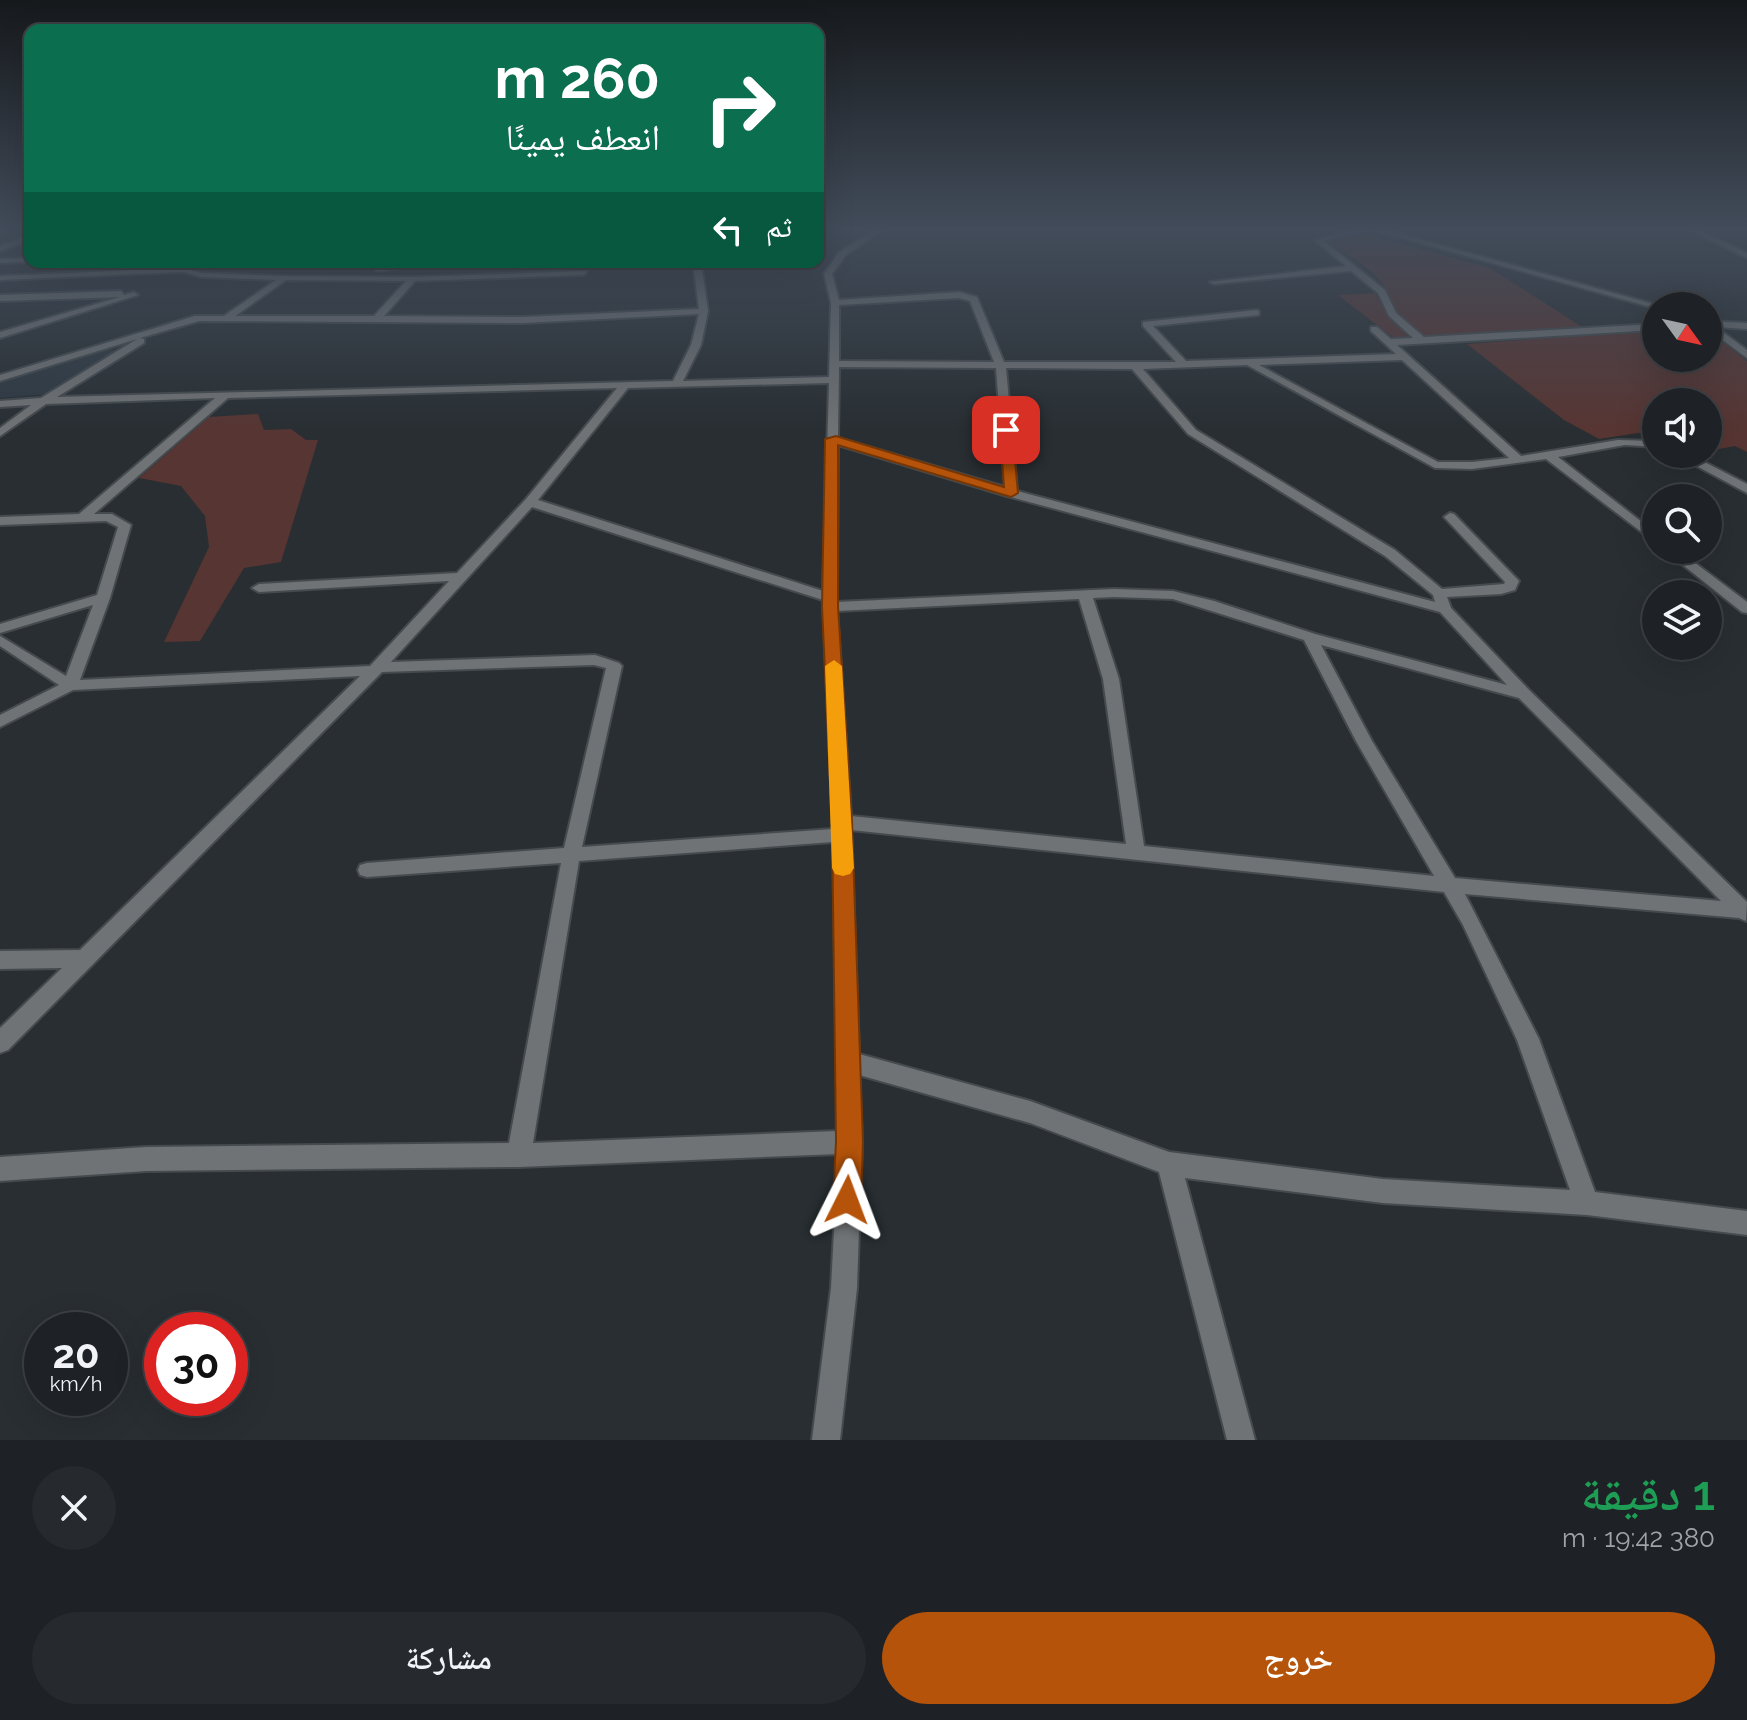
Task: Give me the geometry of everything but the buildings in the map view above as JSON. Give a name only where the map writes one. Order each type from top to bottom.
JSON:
[{"type":"street","points":[[0,298],[36,297]]},
{"type":"street","points":[[0,335],[127,297]]},
{"type":"street","points":[[225,318],[256,297]]},
{"type":"street","points":[[376,320],[397,297]]},
{"type":"street","points":[[677,383],[696,345],[704,311],[702,297]]},
{"type":"street","points":[[826,1440],[844,1288],[850,1142],[842,829],[830,602],[833,297]]},
{"type":"street","points":[[835,303],[925,297]]},
{"type":"street","points":[[967,297],[974,299],[1001,367],[1011,493]]},
{"type":"street","points":[[1384,297],[1392,314],[1420,339]]},
{"type":"street","points":[[0,378],[193,318],[523,320],[704,311]]},
{"type":"street","points":[[1183,364],[1146,324],[1256,313]]},
{"type":"street","points":[[0,326],[47,322]]},
{"type":"street","points":[[1722,324],[1747,326]]},
{"type":"street","points":[[0,433],[46,399],[163,327]]},
{"type":"street","points":[[1392,342],[1642,328]]},
{"type":"street","points":[[1374,329],[1392,342],[1403,357],[1517,459]]},
{"type":"street","points":[[1722,334],[1747,355]]},
{"type":"street","points":[[0,404],[46,399],[625,385],[834,372],[1250,364],[1403,357]]},
{"type":"street","points":[[1250,364],[1435,465],[1449,467],[1642,442]]},
{"type":"street","points":[[1135,366],[1192,432],[1390,553],[1442,601],[1524,694],[1746,912]]},
{"type":"street","points":[[0,1043],[376,669],[457,577],[530,502],[625,385]]},
{"type":"street","points":[[83,517],[225,395]]},
{"type":"street","points":[[831,439],[1011,493],[1442,601],[1510,587],[1512,581],[1450,517]]},
{"type":"street","points":[[1547,454],[1642,528]]},
{"type":"street","points":[[1707,468],[1747,489]]},
{"type":"street","points":[[530,502],[646,536],[830,602],[1129,592],[1173,595],[1310,637],[1524,694]]},
{"type":"street","points":[[0,521],[108,517],[125,525],[103,598],[70,685]]},
{"type":"street","points":[[1688,564],[1747,609]]},
{"type":"street","points":[[259,588],[457,577]]},
{"type":"street","points":[[1085,595],[1111,679],[1136,853]]},
{"type":"street","points":[[0,629],[103,598]]},
{"type":"street","points":[[1310,637],[1364,741],[1471,921],[1528,1039],[1587,1203]]},
{"type":"street","points":[[0,640],[70,685]]},
{"type":"street","points":[[0,722],[70,685],[595,660],[611,663],[615,671],[571,857],[519,1155]]},
{"type":"street","points":[[367,870],[571,857],[842,829],[1136,853],[1746,912]]},
{"type":"street","points":[[0,960],[83,959]]},
{"type":"street","points":[[847,1061],[1030,1112],[1169,1164],[1383,1191],[1587,1203],[1747,1223]]},
{"type":"street","points":[[0,1169],[146,1159],[519,1155],[850,1142]]},
{"type":"street","points":[[1169,1164],[1241,1440]]},
{"type":"shaded area","points":[[1341,297],[1377,297],[1386,313],[1408,337],[1395,339]]},
{"type":"shaded area","points":[[1536,297],[1582,327],[1422,336],[1392,310],[1390,298]]},
{"type":"shaded area","points":[[1642,331],[1642,372],[1722,372],[1722,342],[1747,361],[1747,452],[1735,446],[1722,448],[1722,388],[1642,388],[1642,432],[1599,439],[1564,420],[1467,344]]},
{"type":"shaded area","points":[[100,350],[118,350],[47,394],[0,398],[0,382]]},
{"type":"shaded area","points":[[258,414],[264,430],[291,429],[306,440],[318,440],[281,562],[244,568],[200,641],[164,642],[209,547],[205,516],[181,486],[139,478],[209,417]]},
{"type":"slow traffic","points":[[834,666],[843,868]]},
{"type":"route","points":[[847,1200],[850,1142],[842,822],[830,607],[831,439],[1011,493],[1006,430]]}]
